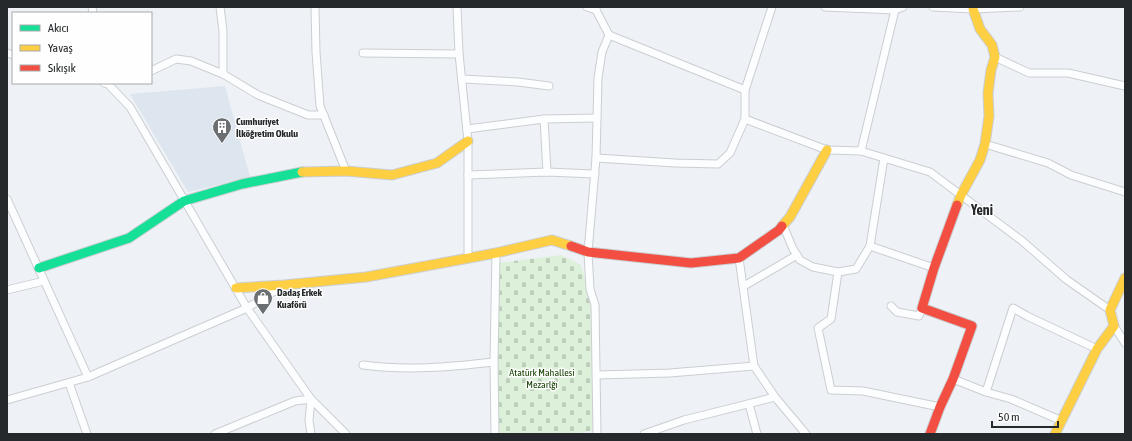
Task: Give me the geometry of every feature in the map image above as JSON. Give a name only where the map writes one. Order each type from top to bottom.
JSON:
[{"type":"street","points":[[220,7],[223,31],[223,74]]},
{"type":"street","points":[[315,7],[316,52],[320,106],[346,171]]},
{"type":"street","points":[[457,7],[459,54],[468,141],[468,258]]},
{"type":"street","points":[[588,7],[596,9],[609,36],[745,90]]},
{"type":"street","points":[[596,158],[675,164],[718,164],[730,153],[745,119],[745,90],[772,7]]},
{"type":"street","points":[[824,7],[895,10],[902,7]]},
{"type":"street","points":[[933,7],[973,10],[1020,7]]},
{"type":"street","points":[[861,151],[895,10]]},
{"type":"street","points":[[891,306],[897,312],[919,316],[934,268],[961,195],[980,160],[985,144],[990,116],[988,93],[995,57],[992,45],[980,29],[973,10]]},
{"type":"street","points":[[597,434],[595,305],[590,289],[588,252],[596,158],[598,78],[602,52],[609,36]]},
{"type":"street","points":[[363,54],[459,54]]},
{"type":"street","points":[[995,57],[1029,73],[1068,73],[1125,86]]},
{"type":"street","points":[[152,71],[176,59],[191,61],[223,74],[258,95],[272,101],[308,115],[324,115]]},
{"type":"street","points":[[462,79],[518,82],[549,86]]},
{"type":"street","points":[[109,84],[130,107],[247,308],[311,398],[346,434]]},
{"type":"street","points":[[467,129],[544,119],[597,118]]},
{"type":"street","points":[[544,119],[547,172]]},
{"type":"street","points":[[745,119],[827,150],[861,151],[930,172],[1021,240],[1068,280],[1110,310]]},
{"type":"street","points":[[39,268],[129,238],[184,200],[242,184],[302,172],[346,171],[392,175],[437,163],[468,141]]},
{"type":"street","points":[[985,144],[1048,163],[1071,175],[1125,192]]},
{"type":"street","points":[[236,288],[284,286],[366,277],[496,253],[552,240],[588,252],[691,263],[739,258],[779,230],[790,217],[827,150]]},
{"type":"street","points":[[783,225],[800,260],[813,267],[838,272],[856,269],[870,246],[884,158]]},
{"type":"street","points":[[468,175],[547,172],[595,174]]},
{"type":"street","points":[[7,199],[9,209],[39,268],[88,377]]},
{"type":"street","points":[[870,246],[934,268]]},
{"type":"street","points":[[495,434],[494,362],[496,253]]},
{"type":"street","points":[[744,286],[797,255]]},
{"type":"street","points":[[739,258],[754,366],[775,397],[806,434]]},
{"type":"street","points":[[838,272],[831,319],[818,328],[831,390],[863,391],[940,407]]},
{"type":"street","points":[[1125,278],[1110,310],[1114,326],[1125,342]]},
{"type":"street","points":[[7,290],[44,281]]},
{"type":"street","points":[[7,400],[88,377],[247,308],[284,286]]},
{"type":"street","points":[[922,308],[972,326],[953,379],[930,434]]},
{"type":"street","points":[[986,392],[1013,308],[1097,349]]},
{"type":"street","points":[[1055,434],[1097,349],[1114,326]]},
{"type":"street","points":[[363,365],[413,369],[494,362]]},
{"type":"street","points":[[597,375],[670,373],[754,366]]},
{"type":"street","points":[[953,379],[986,392],[1011,399],[1062,421]]},
{"type":"street","points":[[69,383],[86,434]]},
{"type":"street","points":[[644,434],[684,420],[775,397]]},
{"type":"street","points":[[215,434],[296,401],[311,398]]},
{"type":"street","points":[[311,398],[309,420],[311,434]]},
{"type":"street","points":[[749,404],[757,434]]},
{"type":"shaded area","points":[[225,86],[250,177],[188,192],[130,94]]},
{"type":"green space","name":"Atatürk Mahallesi Mezarlğı","points":[[561,255],[581,265],[588,290],[593,322],[596,430],[574,434],[491,434],[491,374],[499,263]]},
{"type":"traffic: fast","points":[[39,268],[129,238],[184,201],[242,184],[302,172]]},
{"type":"traffic: slow","points":[[957,205],[980,160],[985,144],[989,116],[988,93],[991,70],[995,57],[992,45],[980,29],[973,9]]},
{"type":"traffic: slow","points":[[302,172],[346,171],[392,175],[437,163],[468,141]]},
{"type":"traffic: slow","points":[[782,226],[790,217],[827,150]]},
{"type":"traffic: slow","points":[[236,288],[366,277],[496,253],[552,240],[571,246]]},
{"type":"traffic: slow","points":[[1055,434],[1097,349],[1114,326],[1110,310],[1125,278]]},
{"type":"traffic: jam","points":[[930,434],[953,379],[972,326],[922,308],[934,268],[957,205]]},
{"type":"traffic: jam","points":[[571,246],[588,252],[691,263],[739,258],[779,230],[782,226]]},
{"type":"place","name":"Cumhuriyet İlköğretim Okulu","points":[[222,144]]},
{"type":"place","name":"Dadaş Erkek Kuaförü","points":[[263,315]]},
{"type":"district","name":"Yeni","points":[[982,210]]}]
